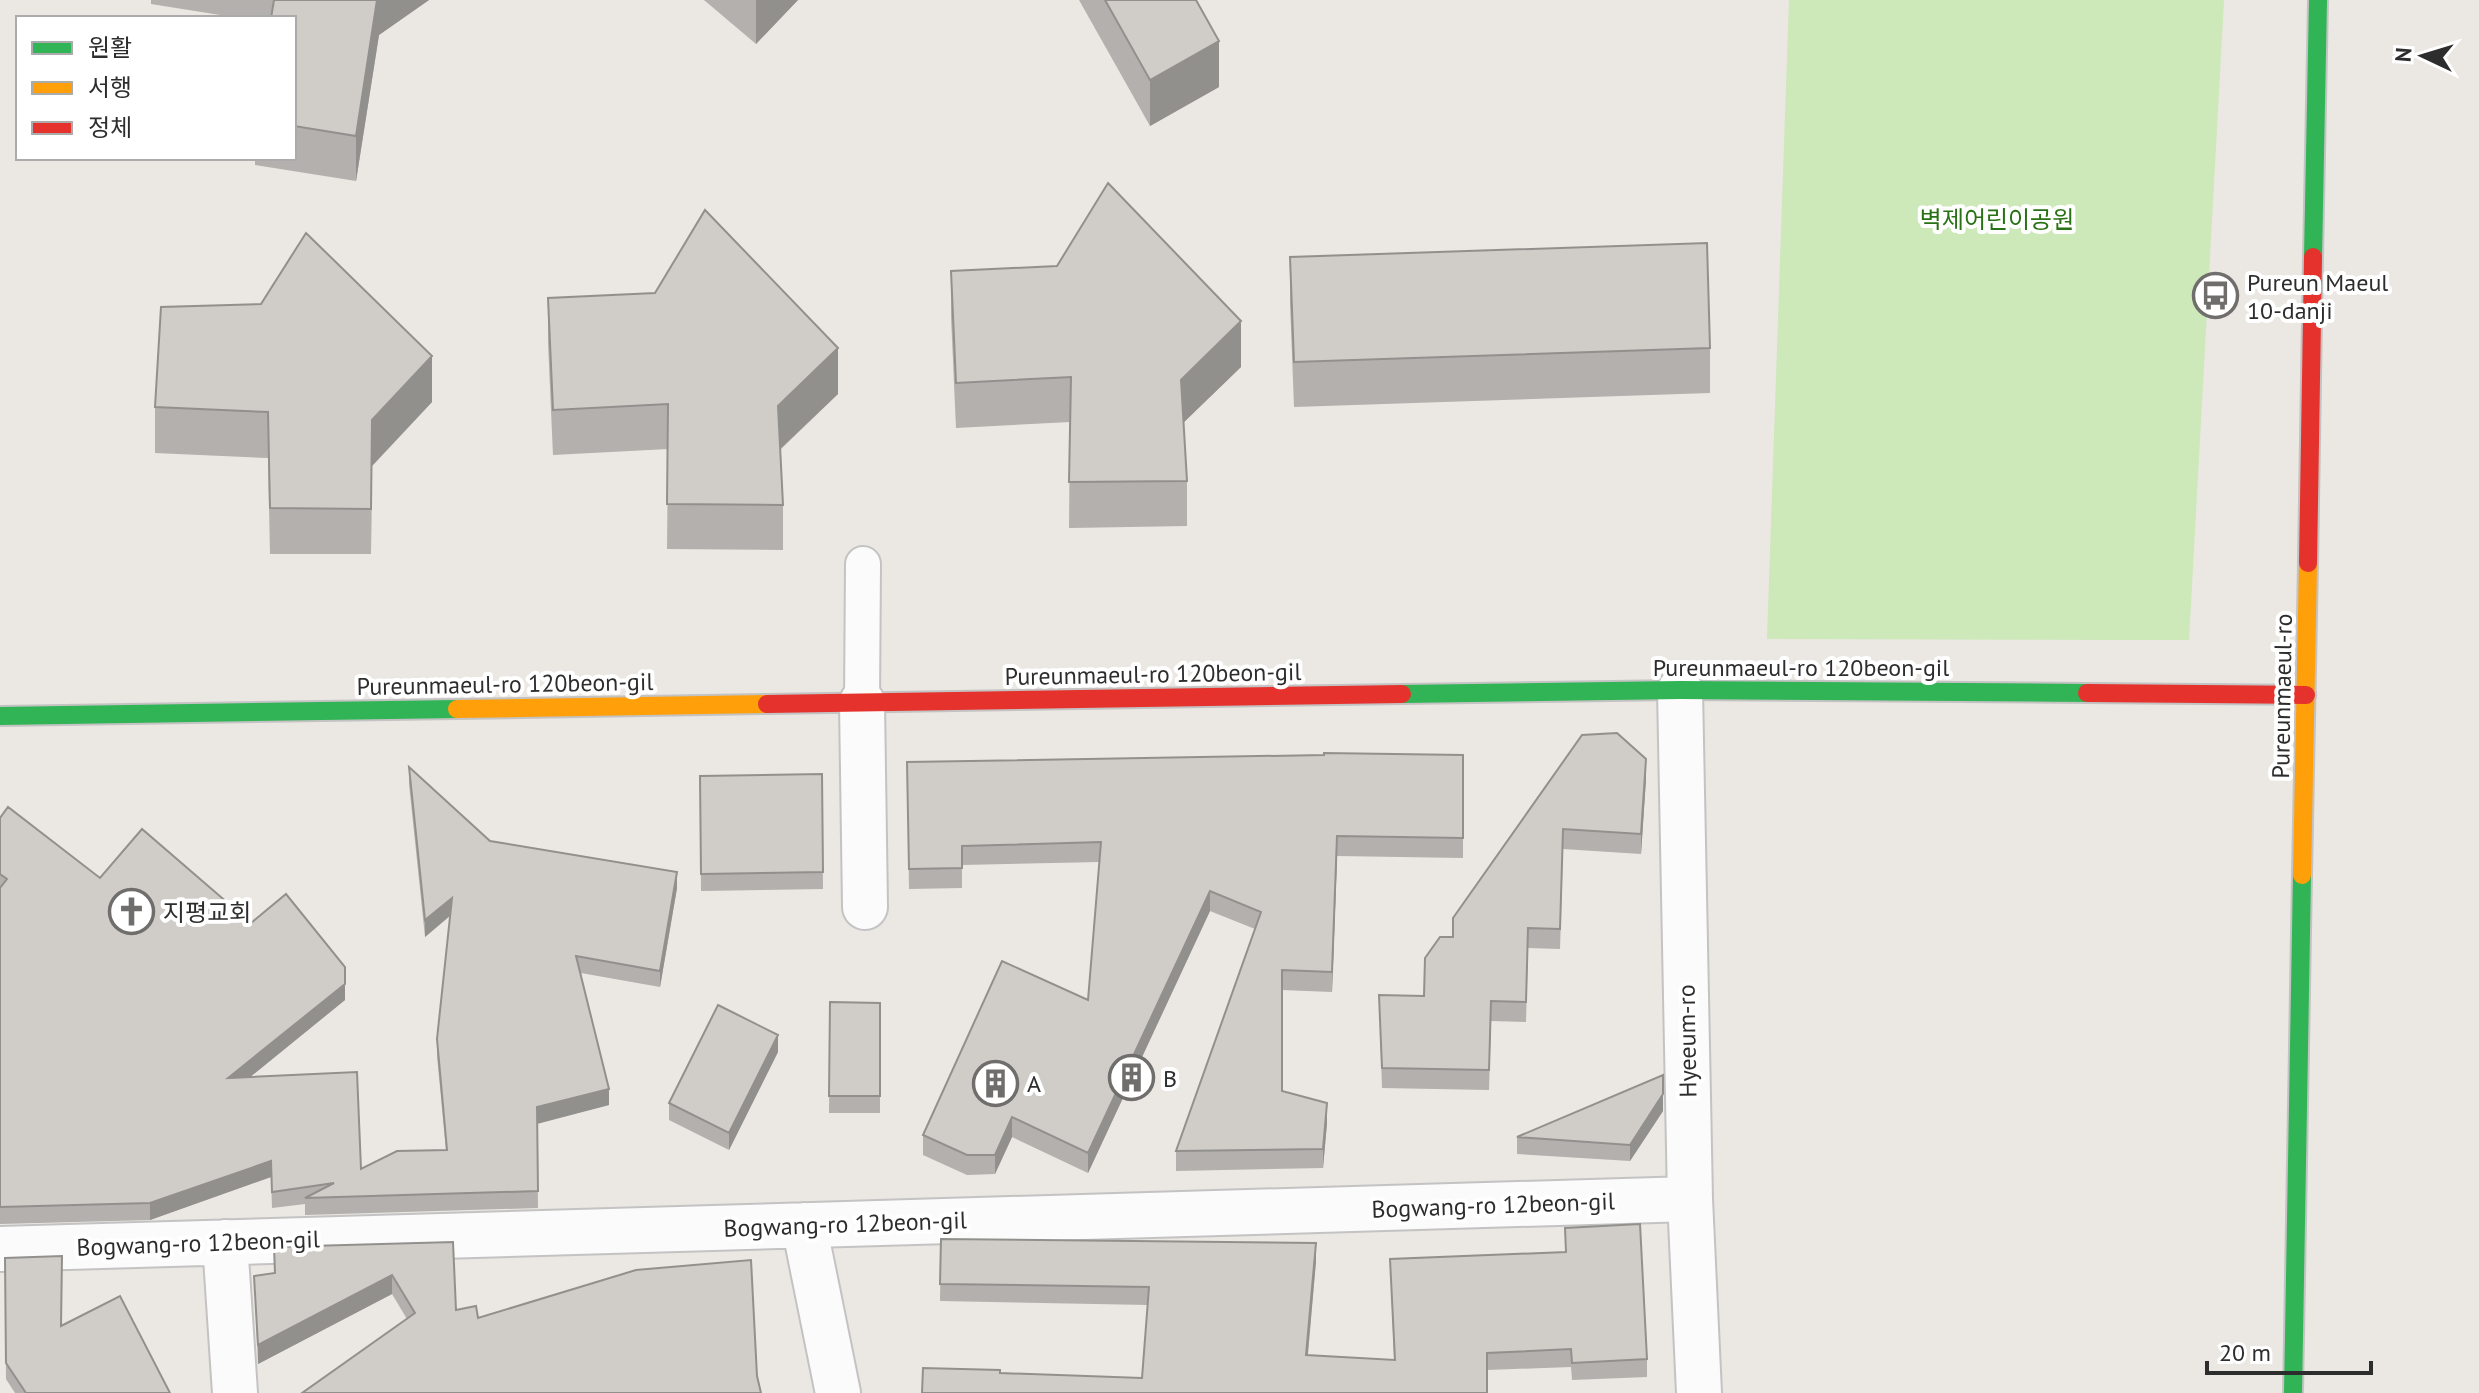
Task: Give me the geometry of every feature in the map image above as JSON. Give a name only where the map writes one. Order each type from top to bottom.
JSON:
[{"type":"street","name":"Pureunmaeul-ro","points":[[2293,1393],[2318,0]]},
{"type":"street","name":"Pureunmaeul-ro 120beon-gil","points":[[0,716],[1680,690],[2306,695]]},
{"type":"street","name":"Hyeeum-ro","points":[[1680,690],[1690,1199],[1699,1393]]},
{"type":"street","points":[[862,702],[865,907]]},
{"type":"street","name":"Bogwang-ro 12beon-gil","points":[[0,1249],[1690,1199]]},
{"type":"street","points":[[804,1225],[838,1393]]},
{"type":"street","points":[[225,1242],[235,1393]]},
{"type":"lane","points":[[862,702],[863,564]]},
{"type":"green space","name":"벽제어린이공원","points":[[1789,0],[2224,0],[2189,640],[1767,639]]},
{"type":"building","points":[[274,0],[377,0],[356,136],[296,126],[296,16],[271,16]]},
{"type":"building","points":[[1105,0],[1196,0],[1219,41],[1150,80]]},
{"type":"building","points":[[1108,183],[1241,321],[1181,380],[1187,481],[1069,482],[1071,377],[956,383],[951,271],[1057,266]]},
{"type":"building","points":[[705,210],[838,348],[778,406],[783,505],[667,504],[668,404],[553,410],[548,298],[655,293]]},
{"type":"building","points":[[306,233],[432,356],[372,420],[371,509],[270,508],[268,412],[155,407],[161,307],[261,304]]},
{"type":"building","points":[[1707,243],[1710,348],[1294,362],[1290,257]]},
{"type":"building","points":[[1617,733],[1646,759],[1641,834],[1563,829],[1560,929],[1528,928],[1526,1002],[1491,1001],[1489,1070],[1382,1068],[1379,995],[1424,996],[1425,958],[1440,937],[1453,937],[1453,918],[1582,735]]},
{"type":"building","points":[[1324,753],[1463,755],[1463,838],[1337,836],[1332,972],[1282,970],[1282,1091],[1327,1103],[1323,1149],[1176,1151],[1261,912],[1210,891],[1088,1153],[1012,1117],[995,1155],[967,1155],[923,1135],[1002,961],[1088,1000],[1101,842],[962,846],[962,868],[909,869],[907,762]]},
{"type":"building","points":[[409,767],[490,841],[677,872],[660,971],[576,956],[609,1089],[537,1107],[538,1191],[305,1198],[334,1183],[272,1192],[271,1161],[150,1203],[0,1207],[0,888],[7,879],[0,874],[0,818],[8,807],[100,878],[142,829],[251,923],[286,894],[345,967],[345,984],[228,1078],[357,1072],[361,1169],[397,1151],[447,1150],[437,1039],[452,898],[425,920]]},
{"type":"building","points":[[822,774],[823,872],[701,874],[700,776]]},
{"type":"building","points":[[830,1002],[880,1003],[880,1096],[829,1096]]},
{"type":"building","points":[[718,1005],[778,1035],[729,1133],[669,1103]]},
{"type":"building","points":[[1663,1075],[1663,1094],[1630,1145],[1517,1137]]},
{"type":"building","points":[[1640,1224],[1647,1359],[1572,1363],[1571,1349],[1487,1353],[1487,1393],[922,1393],[923,1368],[1142,1378],[1149,1287],[940,1284],[941,1239],[1316,1243],[1306,1355],[1395,1360],[1390,1259],[1566,1252],[1565,1228]]},
{"type":"building","points":[[453,1242],[456,1310],[476,1306],[478,1318],[636,1270],[751,1260],[757,1376],[761,1393],[302,1393],[415,1313],[392,1275],[258,1345],[254,1276],[275,1273],[274,1247]]},
{"type":"building","points":[[62,1256],[61,1326],[120,1296],[170,1393],[26,1393],[6,1363],[5,1258]]},
{"type":"traffic: fast","points":[[2313,257],[2318,0]]},
{"type":"traffic: fast","points":[[1402,694],[1680,690],[2087,693]]},
{"type":"traffic: fast","points":[[0,716],[457,709]]},
{"type":"traffic: fast","points":[[2293,1393],[2302,875]]},
{"type":"traffic: slow","points":[[2302,875],[2308,563]]},
{"type":"traffic: slow","points":[[457,709],[767,704]]},
{"type":"traffic: jam","points":[[2308,563],[2313,257]]},
{"type":"traffic: jam","points":[[2087,693],[2306,695]]},
{"type":"traffic: jam","points":[[767,704],[1402,694]]},
{"type":"place","name":"Pureun Maeul 10-danji","points":[[2216,296]]},
{"type":"place","name":"지평교회","points":[[132,912]]},
{"type":"place","name":"B","points":[[1132,1078]]},
{"type":"place","name":"A","points":[[996,1083]]}]
